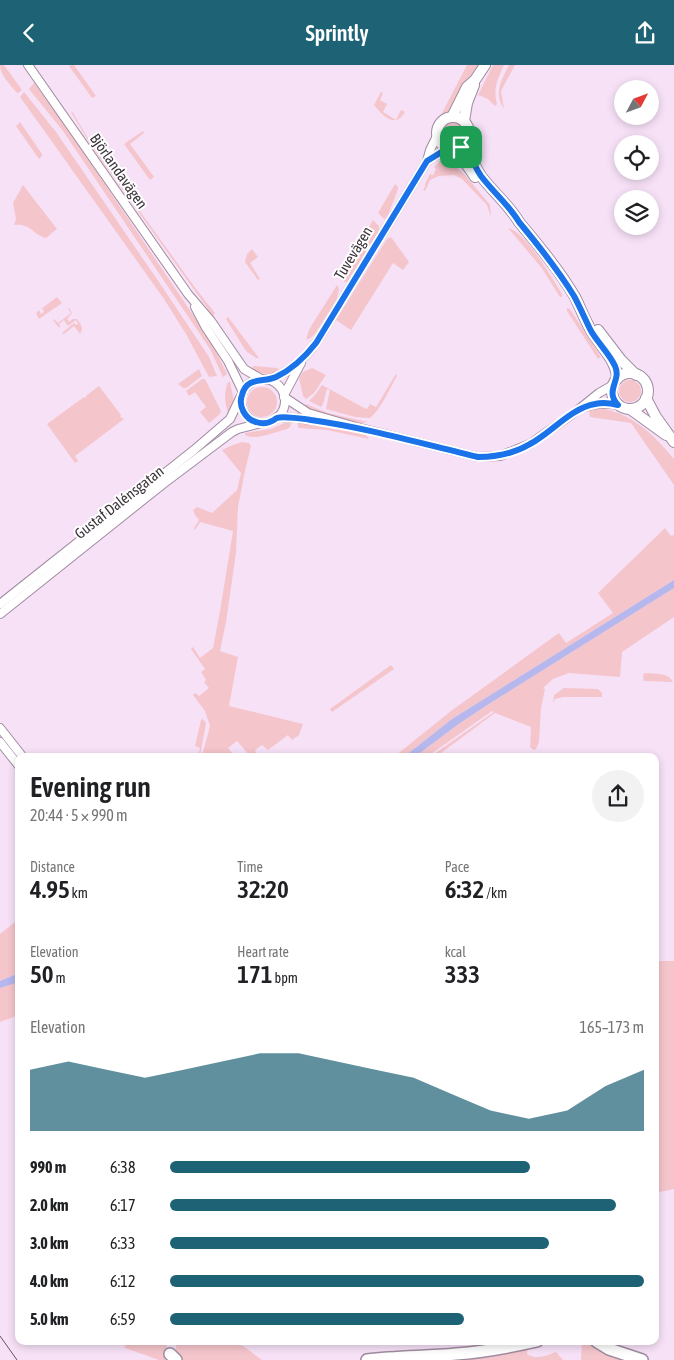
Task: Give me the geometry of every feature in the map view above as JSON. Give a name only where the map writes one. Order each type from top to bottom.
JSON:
[{"type":"highway","points":[[367,1360],[408,1356],[456,1355],[516,1345]]},
{"type":"highway","points":[[602,1345],[642,1360]]},
{"type":"main road","name":"Tuvevägen","points":[[438,136],[437,130],[440,123],[452,117],[467,87],[485,65]]},
{"type":"main road","name":"Tuvevägen","points":[[452,149],[461,147],[468,140],[470,133],[464,121],[467,103],[473,90],[475,79]]},
{"type":"main road","points":[[452,117],[460,118],[464,121]]},
{"type":"main road","points":[[438,136],[440,143],[452,149],[506,213],[519,222]]},
{"type":"main road","points":[[466,144],[481,176],[515,215],[556,269],[574,297],[591,331],[615,365],[617,372],[612,394],[614,400],[624,408],[630,409],[640,406],[646,398],[646,384],[584,315]]},
{"type":"main road","points":[[615,382],[626,374],[636,375]]},
{"type":"main road","points":[[646,398],[672,440]]},
{"type":"main road","points":[[630,409],[672,440]]},
{"type":"street","name":"Björlandavägen","points":[[28,65],[188,294],[211,321],[244,369],[263,380],[276,384],[284,396],[308,413],[356,427]]},
{"type":"street","name":"Tuvevägen","points":[[284,396],[303,359],[316,343],[427,161],[430,150],[438,136]]},
{"type":"street","name":"Tuvevägen","points":[[427,161],[452,149]]},
{"type":"street","name":"Björlandavägen","points":[[188,294],[205,326],[228,361],[242,394],[241,406],[246,415],[251,420],[261,423]]},
{"type":"street","name":"Tuvevägen","points":[[263,380],[275,378],[303,359]]},
{"type":"street","points":[[242,394],[249,384],[263,380]]},
{"type":"street","points":[[278,417],[356,427],[478,457],[500,455],[530,444],[615,382]]},
{"type":"street","name":"Gustaf Dalénsgatan","points":[[0,604],[194,450],[230,419],[242,394]]},
{"type":"street","points":[[261,423],[270,422],[278,417],[284,407],[284,396]]},
{"type":"street","points":[[578,410],[596,404],[618,405]]},
{"type":"street","name":"Gustaf Dalénsgatan","points":[[0,614],[163,484],[232,433],[238,429],[261,423]]},
{"type":"street","points":[[0,728],[20,753]]},
{"type":"street","points":[[0,743],[15,761]]},
{"type":"shaded area","points":[[0,65],[4,65],[22,90],[18,93],[16,92],[3,76]]},
{"type":"shaded area","points":[[74,65],[96,96],[92,98],[69,66]]},
{"type":"shaded area","points":[[467,65],[478,65],[450,112],[444,117],[441,115]]},
{"type":"shaded area","points":[[493,65],[504,65],[496,84],[497,104],[495,106],[488,99],[478,95]]},
{"type":"shaded area","points":[[509,65],[515,65],[501,91],[504,109],[499,98],[499,92],[501,81]]},
{"type":"shaded area","points":[[34,83],[69,131],[212,343],[227,374],[223,377],[210,349],[63,131],[29,89]]},
{"type":"shaded area","points":[[24,92],[56,132],[163,288],[209,357],[217,376],[209,377],[186,334],[164,299],[20,97]]},
{"type":"shaded area","points":[[381,92],[383,93],[380,100],[387,104],[383,112],[396,120],[385,117],[374,105]]},
{"type":"shaded area","points":[[401,110],[405,112],[401,117],[396,120]]},
{"type":"shaded area","points":[[72,111],[90,142],[215,313],[213,316],[90,144]]},
{"type":"shaded area","points":[[20,122],[42,154],[39,159],[16,126]]},
{"type":"shaded area","points":[[453,123],[460,126],[463,133],[460,140],[453,143],[446,140],[443,133],[446,126]]},
{"type":"shaded area","points":[[143,131],[144,133],[130,144],[154,177],[150,180],[124,144]]},
{"type":"shaded area","points":[[440,161],[450,162],[465,175],[490,205],[491,217],[487,205],[462,179],[454,175],[439,176],[430,180],[425,191],[423,190],[430,174],[433,175],[436,169],[434,167]]},
{"type":"shaded area","points":[[395,184],[398,189],[385,219],[378,213]]},
{"type":"shaded area","points":[[23,185],[57,229],[46,238],[28,227],[14,225],[16,219],[13,203]]},
{"type":"shaded area","points":[[373,220],[379,226],[379,231],[348,282],[344,282],[341,277]]},
{"type":"shaded area","points":[[508,228],[515,231],[530,246],[552,277],[562,297],[560,297],[541,267]]},
{"type":"shaded area","points":[[391,237],[409,262],[403,270],[393,263],[351,330],[336,320],[387,239]]},
{"type":"shaded area","points":[[252,249],[258,257],[250,263],[260,279],[258,280],[245,262],[247,254]]},
{"type":"shaded area","points":[[337,285],[339,289],[337,299],[314,335],[306,339],[310,328]]},
{"type":"shaded area","points":[[57,297],[62,303],[39,319],[36,313],[39,310],[41,314],[44,312],[41,309]]},
{"type":"shaded area","points":[[69,308],[72,313],[67,319],[69,322],[77,319],[82,328],[80,334],[74,326],[64,334],[62,333],[74,323],[78,324],[76,320],[68,326],[64,320],[59,324],[59,328],[53,320],[58,323],[71,313]]},
{"type":"shaded area","points":[[567,308],[570,309],[601,357],[598,359],[567,311]]},
{"type":"shaded area","points":[[228,317],[259,358],[246,351],[226,319]]},
{"type":"shaded area","points":[[254,366],[277,368],[280,371],[269,374],[261,373],[251,369]]},
{"type":"shaded area","points":[[312,368],[326,375],[314,393],[306,399],[303,396],[299,378],[303,372]]},
{"type":"shaded area","points":[[199,369],[202,376],[186,388],[178,384]]},
{"type":"shaded area","points":[[396,374],[397,376],[382,404],[370,418],[355,417],[326,409],[330,390],[327,389],[321,407],[309,401],[322,385],[366,409],[370,404],[376,407]]},
{"type":"shaded area","points":[[202,379],[205,379],[221,411],[209,423],[200,412],[206,407],[195,392],[189,396],[186,391]]},
{"type":"shaded area","points":[[630,380],[640,387],[641,391],[634,401],[630,402],[620,395],[619,391],[626,381]]},
{"type":"shaded area","points":[[228,382],[230,382],[234,401],[229,414],[225,398]]},
{"type":"shaded area","points":[[99,386],[121,415],[120,417],[124,419],[75,456],[78,461],[75,463],[47,424]]},
{"type":"shaded area","points":[[262,387],[273,391],[277,402],[273,413],[262,417],[251,413],[247,402],[251,391]]},
{"type":"shaded area","points":[[306,404],[328,413],[368,422],[354,423],[302,408]]},
{"type":"shaded area","points":[[598,408],[621,414],[641,426],[658,441],[674,459],[674,485],[631,423],[590,417],[589,411]]},
{"type":"shaded area","points":[[292,421],[287,429],[260,437],[245,435],[245,433],[271,429]]},
{"type":"shaded area","points":[[298,421],[313,422],[357,431],[366,435],[369,439],[327,430],[299,428]]},
{"type":"shaded area","points":[[242,442],[249,443],[251,446],[238,507],[236,553],[220,651],[238,657],[229,706],[303,724],[299,735],[292,740],[288,735],[268,750],[262,745],[255,750],[256,753],[247,753],[237,741],[228,748],[232,753],[203,753],[210,726],[205,711],[193,695],[195,693],[199,696],[209,688],[204,682],[206,680],[201,672],[205,669],[191,649],[193,647],[200,658],[213,648],[233,531],[200,522],[195,530],[194,528],[199,520],[193,510],[197,507],[212,513],[237,490],[241,473],[222,450]]},
{"type":"shaded area","points":[[665,528],[671,536],[674,535],[674,580],[452,719],[409,753],[399,753],[451,711],[559,633],[566,643],[613,613],[598,593]]},
{"type":"shaded area","points":[[674,588],[674,617],[622,652],[620,677],[569,673],[553,679],[543,688],[545,689],[541,708],[539,742],[535,750],[530,747],[531,727],[495,713],[441,753],[435,753],[494,712],[492,711],[432,753],[420,753],[492,702]]},
{"type":"shaded area","points":[[391,665],[394,669],[332,712],[330,709]]},
{"type":"shaded area","points":[[644,673],[665,675],[673,682],[644,681]]},
{"type":"shaded area","points":[[564,688],[598,689],[602,693],[602,697],[563,697],[555,699],[553,704],[554,695]]},
{"type":"shaded area","points":[[203,719],[206,723],[201,753],[199,753],[200,748],[195,746],[201,720]]},
{"type":"shaded area","points":[[15,922],[15,975],[0,981],[0,934]]},
{"type":"shaded area","points":[[659,961],[674,961],[674,1189],[659,1192]]},
{"type":"shaded area","points":[[15,983],[15,1016],[0,1022],[0,988]]},
{"type":"shaded area","points":[[125,1345],[167,1345],[165,1360],[159,1360],[125,1348]]},
{"type":"shaded area","points":[[176,1345],[237,1345],[243,1346],[262,1360],[181,1360]]},
{"type":"shaded area","points":[[582,1345],[600,1345],[632,1360],[581,1360]]},
{"type":"shaded area","points":[[528,1347],[527,1354],[530,1356],[541,1357],[556,1352],[563,1360],[422,1360]]},
{"type":"water","points":[[674,580],[674,588],[492,702],[420,753],[409,753],[452,719]]},
{"type":"water","points":[[15,975],[15,983],[0,988],[0,981]]},
{"type":"tram line","points":[[0,1336],[17,1360]]},
{"type":"route","points":[[466,144],[481,176],[543,251],[574,297],[591,331],[615,365],[617,379],[612,394],[618,405],[605,403],[590,405],[578,410],[530,444],[500,455],[487,457],[478,457],[356,427],[297,418],[278,417],[268,423],[263,423],[249,418],[243,411],[241,403],[246,387],[257,380],[275,378],[307,355],[427,161],[448,148],[461,147],[466,144]]}]
